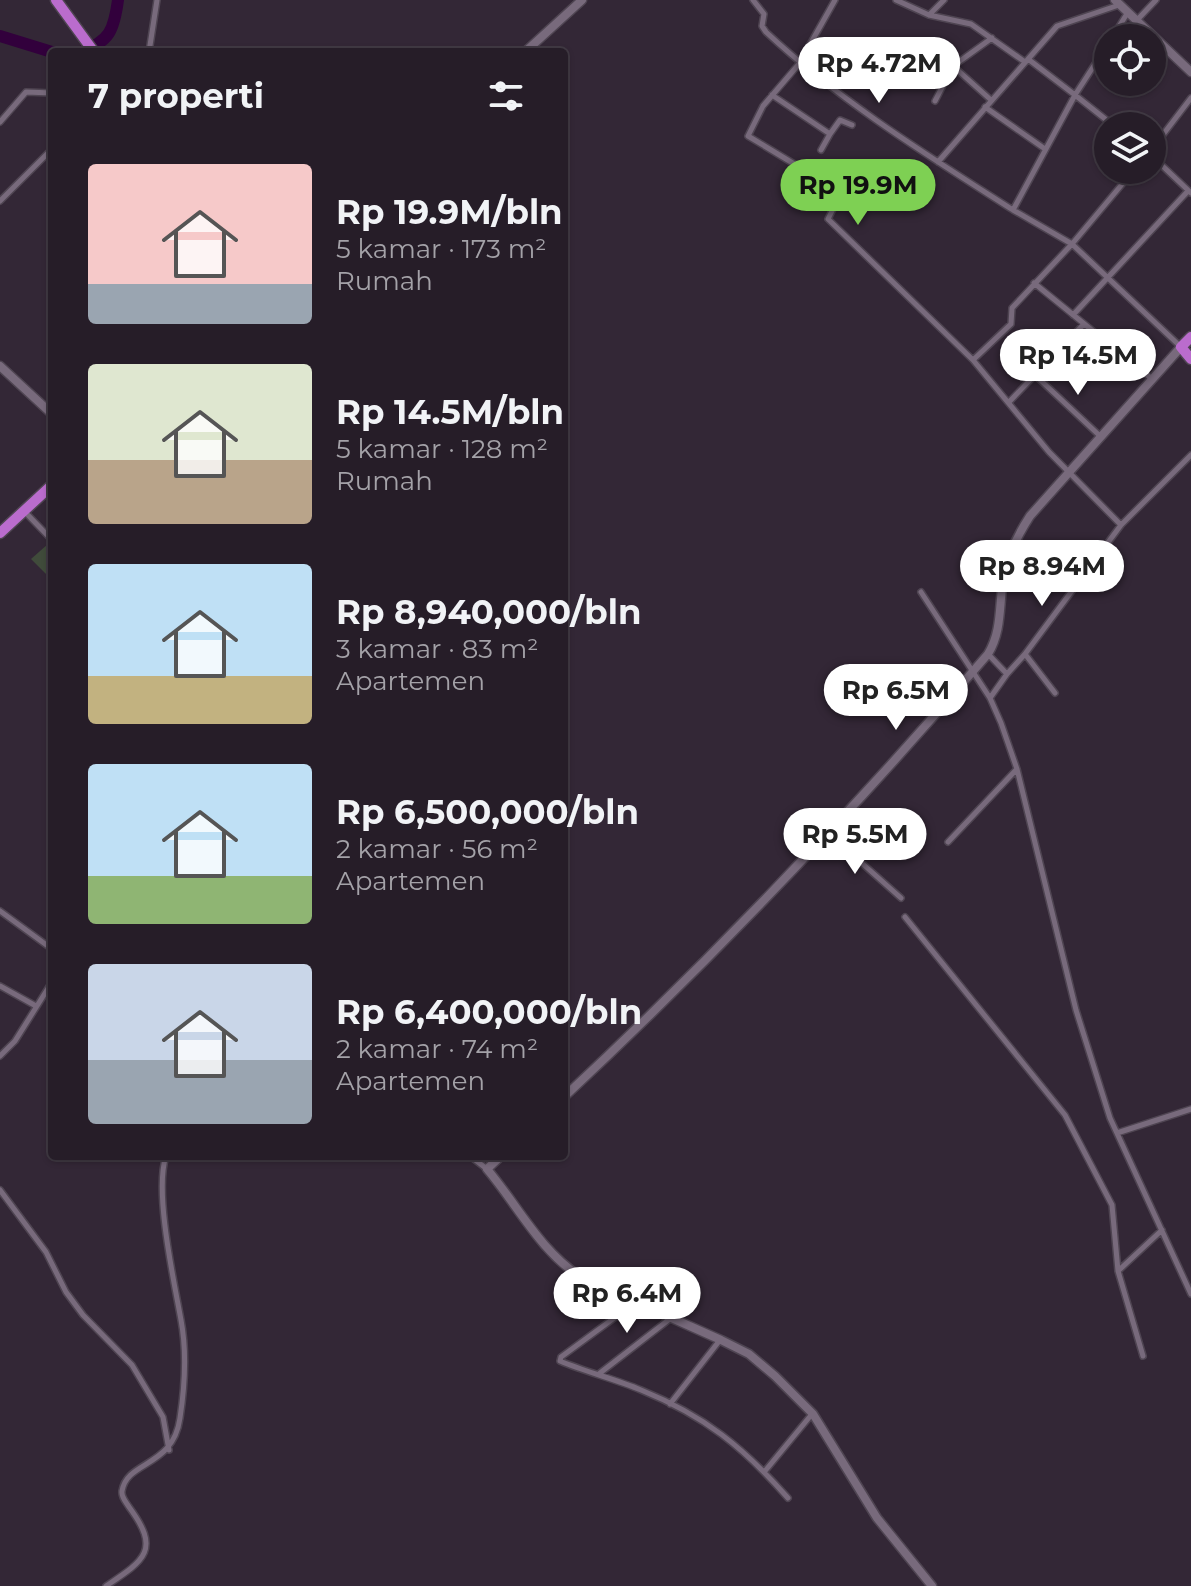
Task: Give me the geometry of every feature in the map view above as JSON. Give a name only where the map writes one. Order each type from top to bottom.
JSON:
[{"type":"highway","points":[[56,0],[91,48]]},
{"type":"highway","points":[[1191,337],[1181,347],[1191,359]]},
{"type":"highway","points":[[0,533],[48,489]]},
{"type":"street","points":[[150,48],[157,0]]},
{"type":"street","points":[[568,1093],[626,1039],[827,832],[988,654],[998,634],[1003,581],[1016,538],[1044,497],[1181,347],[1072,244],[896,136],[799,64],[766,32],[762,26],[764,14],[753,0]]},
{"type":"street","points":[[835,0],[799,64],[754,119],[748,136],[839,191],[828,219],[973,360],[1067,472],[1121,525]]},
{"type":"street","points":[[896,0],[929,15],[971,24],[1096,112]]},
{"type":"street","points":[[929,15],[944,0]]},
{"type":"street","points":[[1138,19],[1156,0]]},
{"type":"street","points":[[529,48],[578,2]]},
{"type":"street","points":[[938,162],[1064,22],[1117,2],[1191,72]]},
{"type":"street","points":[[1121,24],[1128,12]]},
{"type":"street","points":[[935,101],[953,66],[992,38]]},
{"type":"street","points":[[953,66],[991,100]]},
{"type":"street","points":[[1013,210],[1094,66]]},
{"type":"street","points":[[0,122],[26,92],[48,93]]},
{"type":"street","points":[[772,95],[830,134]]},
{"type":"street","points":[[1166,131],[1191,98]]},
{"type":"street","points":[[985,107],[1045,149]]},
{"type":"street","points":[[821,150],[840,120],[852,125]]},
{"type":"street","points":[[0,201],[48,153]]},
{"type":"street","points":[[1073,315],[1190,192],[1166,169]]},
{"type":"street","points":[[973,360],[1011,324],[1012,308],[1122,184]]},
{"type":"street","points":[[1034,283],[1152,380]]},
{"type":"street","points":[[1010,401],[1084,324]]},
{"type":"street","points":[[0,366],[48,410]]},
{"type":"street","points":[[1036,376],[1100,436]]},
{"type":"street","points":[[990,698],[1121,525],[1191,455]]},
{"type":"street","points":[[24,511],[48,536]]},
{"type":"street","points":[[921,592],[990,698],[1017,769],[1076,1010],[1117,1133],[1191,1294]]},
{"type":"street","points":[[988,654],[1007,674]]},
{"type":"street","points":[[1025,654],[1055,693]]},
{"type":"street","points":[[948,842],[1017,769]]},
{"type":"street","points":[[827,832],[901,898]]},
{"type":"street","points":[[0,911],[48,946]]},
{"type":"street","points":[[905,917],[1065,1115],[1079,1138],[1112,1205],[1118,1271],[1143,1356]]},
{"type":"street","points":[[0,986],[36,1006]]},
{"type":"street","points":[[0,1056],[15,1041],[48,988]]},
{"type":"street","points":[[1117,1133],[1191,1109]]},
{"type":"street","points":[[106,1586],[139,1564],[148,1548],[147,1537],[124,1498],[123,1488],[133,1473],[169,1451],[179,1427],[184,1358],[162,1182],[165,1160]]},
{"type":"street","points":[[475,1160],[487,1169],[534,1234],[560,1263],[582,1278],[749,1354],[813,1414],[877,1518],[932,1586]]},
{"type":"street","points":[[487,1169],[497,1160]]},
{"type":"street","points":[[0,1190],[46,1252],[66,1292],[83,1315],[132,1365],[163,1417],[169,1451]]},
{"type":"street","points":[[1118,1271],[1162,1230]]},
{"type":"street","points":[[637,1302],[560,1358],[563,1362],[600,1373],[701,1419],[743,1449],[788,1498]]},
{"type":"street","points":[[600,1373],[672,1317]]},
{"type":"street","points":[[670,1404],[721,1340]]},
{"type":"street","points":[[765,1471],[813,1414]]},
{"type":"building","points":[[48,544],[48,576],[31,559]]},
{"type":"waterway","points":[[89,48],[109,33],[118,0]]},
{"type":"waterway","points":[[0,36],[48,51]]}]
